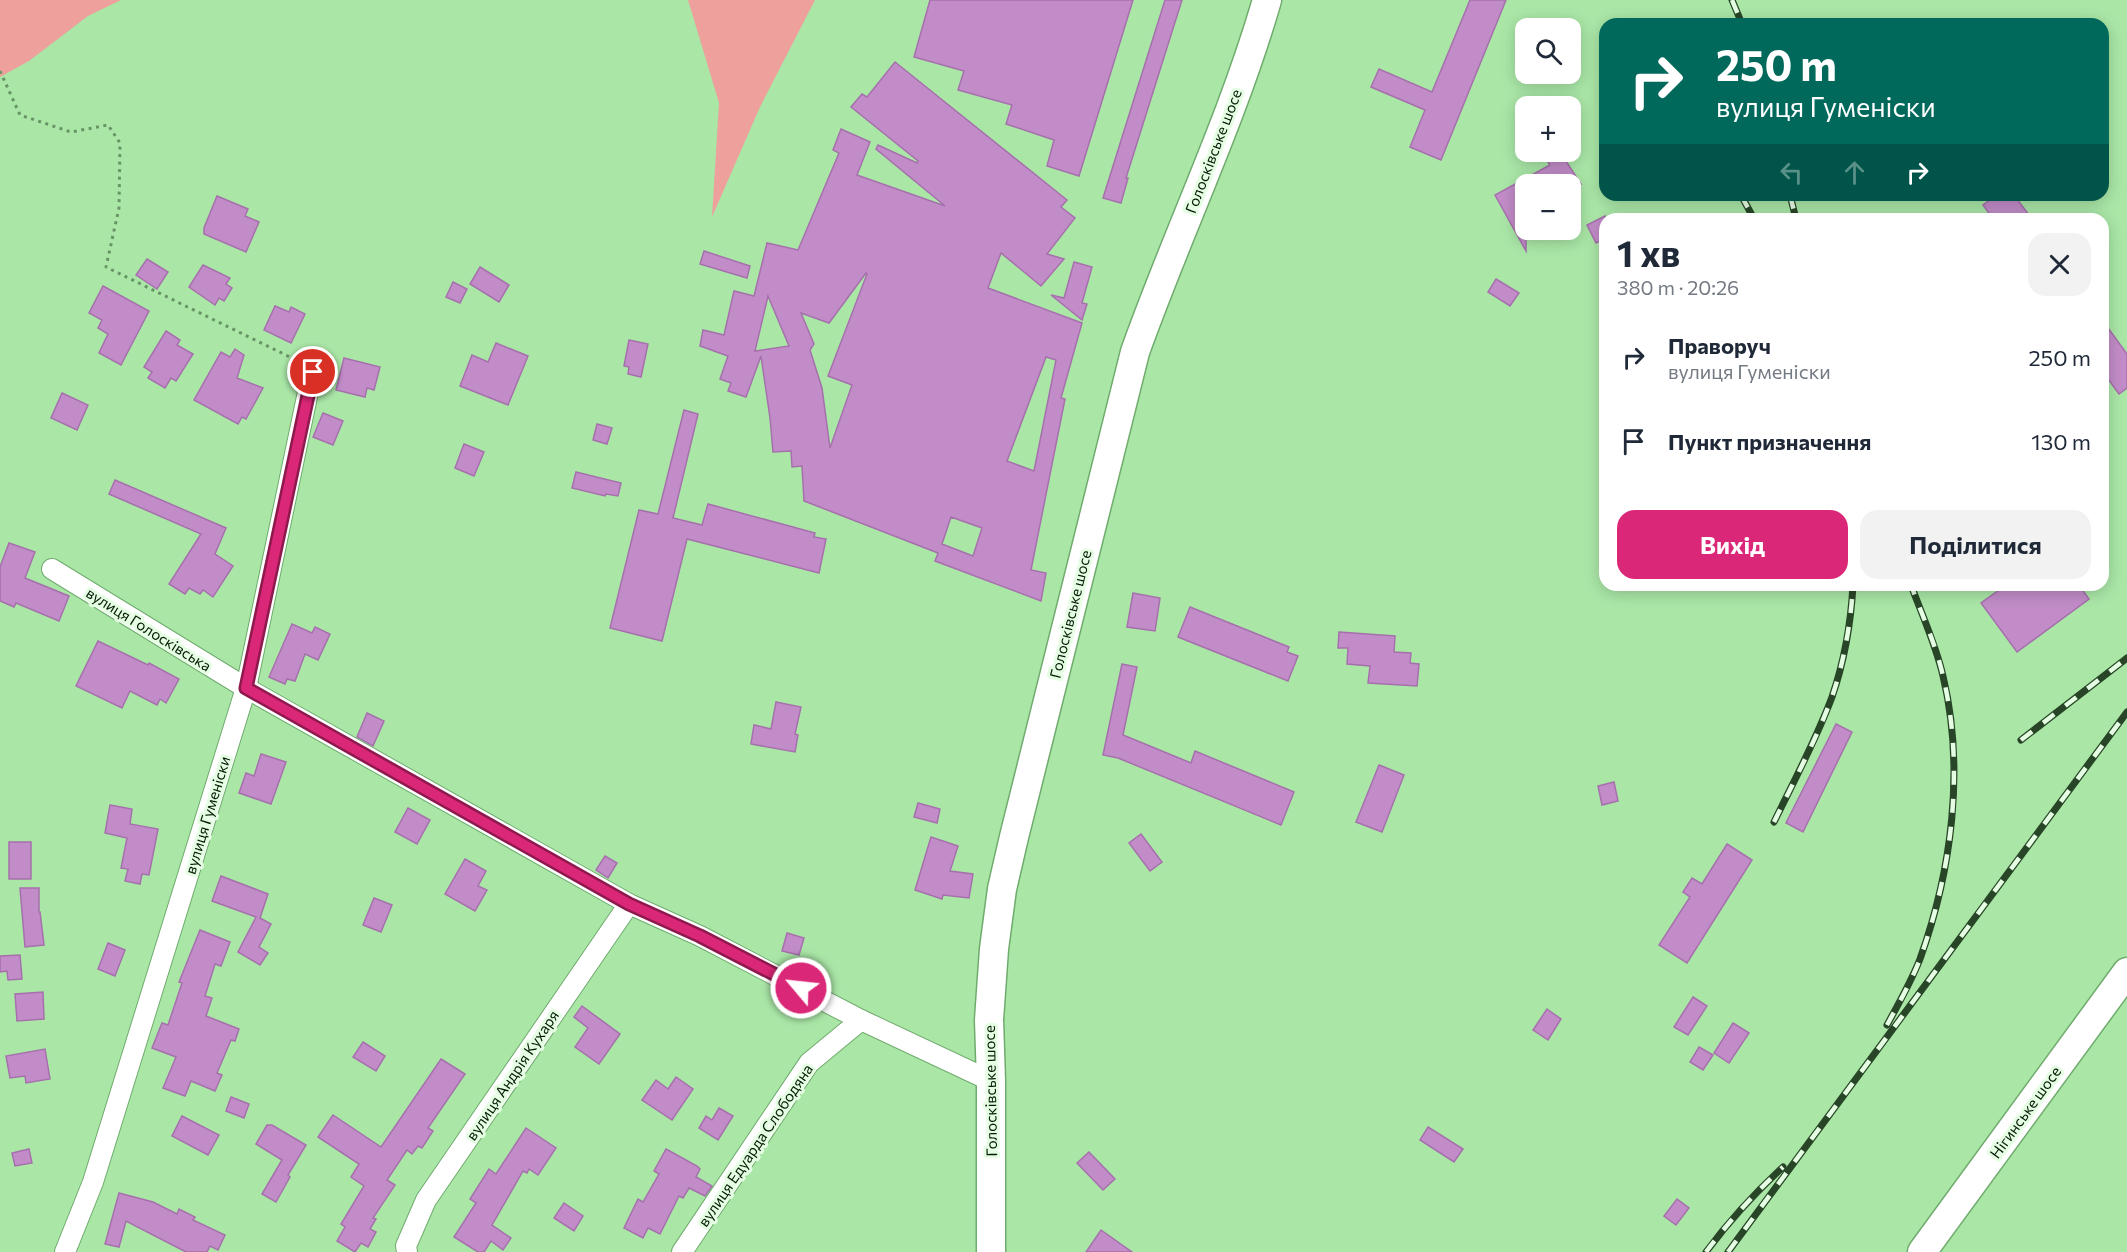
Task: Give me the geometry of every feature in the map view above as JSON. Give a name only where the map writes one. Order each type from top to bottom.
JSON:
[{"type":"street","name":"Голосківське шосе","points":[[991,1252],[992,1081],[989,1020],[994,949],[1002,889],[1087,548],[1118,413],[1135,352],[1159,285],[1238,91],[1267,0]]},
{"type":"street","name":"вулиця Гуменіски","points":[[65,1252],[93,1182],[246,688],[313,368]]},
{"type":"street","name":"вулиця Голосківська","points":[[52,569],[246,688],[629,904],[700,936],[861,1020],[992,1081]]},
{"type":"street","name":"вулиця Андрія Кухаря","points":[[407,1252],[406,1246],[426,1200],[629,904]]},
{"type":"street","name":"Нігинське шосе","points":[[1922,1252],[2123,989]]},
{"type":"street","name":"вулиця Едуарда Слободяна","points":[[682,1252],[809,1063],[861,1020]]},
{"type":"path","points":[[0,71],[20,115],[71,132],[108,125],[120,143],[119,208],[106,267],[313,368]]},
{"type":"shaded area","points":[[0,0],[121,0],[88,16],[29,61],[0,77]]},
{"type":"shaded area","points":[[688,0],[815,0],[760,107],[712,217],[719,103]]},
{"type":"building","points":[[930,0],[1133,0],[1079,176],[1047,166],[1054,140],[1006,124],[1012,105],[958,90],[964,71],[914,57]]},
{"type":"building","points":[[1165,0],[1182,0],[1126,178],[1128,178],[1121,203],[1103,198]]},
{"type":"building","points":[[1470,0],[1506,0],[1441,160],[1410,147],[1425,110],[1371,87],[1379,69],[1432,92]]},
{"type":"building","points":[[895,62],[1067,200],[1061,207],[1075,218],[1047,254],[1064,259],[1041,286],[1001,253],[988,288],[1082,323],[1061,398],[1065,399],[1031,570],[1046,573],[1041,601],[935,561],[938,553],[804,501],[802,466],[792,467],[791,451],[773,452],[761,356],[746,397],[728,391],[731,383],[720,379],[728,356],[700,346],[703,330],[724,335],[734,291],[754,296],[767,243],[798,250],[839,153],[833,150],[841,129],[870,142],[857,175],[945,206],[876,149],[878,145],[917,163],[918,161],[851,107],[862,94],[867,97]],"holes":[[[866,273],[828,376],[852,385],[830,448],[822,388],[810,350],[814,344],[801,313],[829,323]],[[768,296],[789,346],[755,351]],[[1046,357],[1056,360],[1034,471],[1007,461]],[[951,517],[982,528],[973,556],[942,544]]]},
{"type":"building","points":[[1548,162],[1567,162],[1574,174],[1534,174],[1550,165]]},
{"type":"building","points":[[1515,184],[1515,231],[1495,195]]},
{"type":"building","points":[[217,196],[248,209],[245,216],[259,222],[246,252],[204,234],[204,228]]},
{"type":"building","points":[[1989,201],[2018,201],[2028,213],[1989,213],[1983,205]]},
{"type":"building","points":[[1599,219],[1599,242],[1596,243],[1587,225]]},
{"type":"building","points":[[1520,240],[1526,240],[1526,251]]},
{"type":"building","points":[[704,251],[750,266],[747,278],[700,264]]},
{"type":"building","points":[[147,259],[168,272],[157,289],[136,275]]},
{"type":"building","points":[[1074,262],[1092,267],[1082,303],[1087,304],[1082,320],[1051,295],[1064,298]]},
{"type":"building","points":[[203,265],[230,278],[226,284],[232,288],[224,301],[219,298],[215,305],[189,287]]},
{"type":"building","points":[[480,267],[509,285],[499,302],[470,284]]},
{"type":"building","points":[[1496,279],[1519,293],[1510,306],[1488,292]]},
{"type":"building","points":[[453,282],[467,289],[460,303],[446,297]]},
{"type":"building","points":[[103,286],[149,311],[121,365],[99,353],[108,334],[98,328],[102,320],[89,313]]},
{"type":"building","points":[[275,306],[289,312],[291,307],[305,314],[291,343],[264,330]]},
{"type":"building","points":[[2109,329],[2127,354],[2127,388],[2119,394],[2109,380]]},
{"type":"building","points":[[166,331],[180,340],[177,345],[193,354],[176,381],[171,378],[165,388],[148,378],[152,372],[144,367]]},
{"type":"building","points":[[629,340],[648,344],[641,377],[628,374],[629,367],[624,366]]},
{"type":"building","points":[[496,343],[528,356],[508,405],[460,386],[472,355],[488,362]]},
{"type":"building","points":[[235,349],[244,355],[237,378],[263,388],[246,419],[242,417],[238,424],[194,400],[221,352],[230,357]]},
{"type":"building","points":[[344,358],[380,367],[374,390],[367,388],[365,397],[336,390]]},
{"type":"building","points":[[62,393],[88,405],[77,430],[51,418]]},
{"type":"building","points":[[684,410],[698,414],[673,518],[702,525],[708,504],[815,533],[814,537],[826,539],[819,573],[687,539],[662,641],[610,628],[639,510],[658,514]]},
{"type":"building","points":[[323,413],[343,421],[333,445],[313,437]]},
{"type":"building","points":[[597,424],[612,428],[607,444],[593,440]]},
{"type":"building","points":[[464,444],[484,452],[474,476],[455,468]]},
{"type":"building","points":[[576,472],[621,483],[618,496],[606,494],[605,496],[572,488]]},
{"type":"building","points":[[115,480],[226,528],[215,554],[233,566],[213,597],[203,590],[200,594],[189,588],[185,594],[169,584],[201,534],[109,494]]},
{"type":"building","points":[[9,543],[35,552],[25,578],[69,596],[59,621],[16,603],[14,607],[0,601],[0,567]]},
{"type":"building","points":[[1998,591],[2083,591],[2089,599],[2017,652],[1981,603]]},
{"type":"building","points":[[1133,593],[1160,598],[1155,631],[1127,627]]},
{"type":"building","points":[[1190,607],[1289,647],[1287,652],[1298,656],[1288,681],[1178,637]]},
{"type":"building","points":[[292,624],[312,633],[315,627],[330,634],[318,660],[305,654],[295,681],[287,679],[285,684],[269,677]]},
{"type":"building","points":[[1339,632],[1395,636],[1394,652],[1411,653],[1410,663],[1419,664],[1417,686],[1368,683],[1370,666],[1347,664],[1348,648],[1338,648]]},
{"type":"building","points":[[98,641],[179,679],[166,703],[160,699],[157,705],[130,691],[122,708],[76,686]]},
{"type":"building","points":[[1122,664],[1137,667],[1123,735],[1191,763],[1195,751],[1294,792],[1281,825],[1118,758],[1103,755]]},
{"type":"building","points":[[776,702],[801,707],[795,734],[798,735],[795,752],[751,744],[754,725],[771,729]]},
{"type":"building","points":[[367,713],[384,721],[373,746],[357,737]]},
{"type":"building","points":[[1836,724],[1852,732],[1803,832],[1786,823]]},
{"type":"building","points":[[261,754],[286,762],[271,804],[239,793],[246,773],[254,776]]},
{"type":"building","points":[[1379,765],[1404,775],[1382,832],[1356,822]]},
{"type":"building","points":[[1614,782],[1618,801],[1602,805],[1598,786]]},
{"type":"building","points":[[918,803],[940,809],[937,823],[914,817]]},
{"type":"building","points":[[110,805],[132,809],[130,824],[158,829],[149,875],[142,874],[140,884],[125,881],[128,869],[121,868],[127,838],[105,833]]},
{"type":"building","points":[[408,808],[430,820],[417,844],[395,832]]},
{"type":"building","points":[[1141,834],[1162,862],[1150,871],[1129,843]]},
{"type":"building","points":[[931,837],[958,846],[950,871],[973,874],[969,898],[943,895],[942,899],[915,890]]},
{"type":"building","points":[[9,842],[31,842],[31,879],[9,879]]},
{"type":"building","points":[[1727,844],[1752,860],[1687,963],[1659,945],[1690,897],[1683,892],[1692,878],[1702,884]]},
{"type":"building","points":[[605,856],[617,863],[608,878],[596,870]]},
{"type":"building","points":[[465,859],[486,871],[478,886],[487,890],[475,911],[445,894]]},
{"type":"building","points":[[221,876],[268,894],[260,918],[271,924],[259,947],[268,953],[260,965],[238,952],[256,917],[212,901]]},
{"type":"building","points":[[20,888],[39,888],[39,912],[44,945],[25,947]]},
{"type":"building","points":[[374,898],[392,905],[381,932],[363,925]]},
{"type":"building","points":[[200,930],[230,942],[221,966],[215,964],[205,996],[212,998],[206,1016],[239,1029],[235,1041],[231,1040],[217,1073],[222,1075],[215,1091],[191,1081],[185,1096],[163,1088],[176,1057],[152,1048],[162,1023],[168,1025],[182,983],[179,982]]},
{"type":"building","points":[[787,933],[804,938],[799,955],[782,951]]},
{"type":"building","points":[[108,943],[125,950],[115,976],[98,969]]},
{"type":"building","points":[[20,955],[22,979],[8,980],[7,971],[0,972],[0,956]]},
{"type":"building","points":[[43,992],[44,1019],[17,1021],[15,994]]},
{"type":"building","points":[[1693,997],[1707,1006],[1688,1035],[1674,1027]]},
{"type":"building","points":[[582,1006],[620,1034],[599,1064],[575,1047],[588,1028],[574,1017]]},
{"type":"building","points":[[1547,1009],[1561,1019],[1548,1040],[1533,1030]]},
{"type":"building","points":[[1733,1023],[1749,1033],[1729,1063],[1714,1053]]},
{"type":"building","points":[[363,1042],[385,1056],[376,1071],[353,1057]]},
{"type":"building","points":[[1699,1047],[1713,1055],[1703,1070],[1690,1062]]},
{"type":"building","points":[[45,1049],[50,1079],[26,1083],[25,1076],[10,1078],[6,1056]]},
{"type":"building","points":[[441,1059],[465,1074],[428,1128],[433,1131],[422,1148],[418,1146],[412,1154],[407,1150],[387,1180],[395,1185],[373,1218],[376,1219],[370,1229],[376,1232],[368,1247],[361,1243],[355,1252],[337,1241],[345,1227],[341,1224],[364,1186],[351,1177],[359,1164],[318,1137],[333,1115],[381,1147]]},
{"type":"building","points":[[676,1077],[693,1089],[672,1120],[642,1100],[656,1080],[668,1089]]},
{"type":"building","points":[[231,1097],[249,1104],[244,1118],[226,1111]]},
{"type":"building","points":[[719,1108],[733,1116],[718,1140],[699,1128],[706,1116],[712,1120]]},
{"type":"building","points":[[182,1116],[219,1135],[208,1155],[172,1136]]},
{"type":"building","points":[[267,1125],[272,1125],[306,1145],[288,1175],[290,1177],[276,1202],[262,1194],[282,1160],[256,1144]]},
{"type":"building","points":[[1428,1127],[1463,1149],[1454,1162],[1420,1140]]},
{"type":"building","points":[[526,1128],[556,1148],[538,1175],[529,1169],[527,1173],[523,1171],[492,1225],[511,1238],[503,1250],[491,1241],[484,1252],[478,1252],[454,1237],[476,1203],[470,1199],[489,1169],[496,1174]]},
{"type":"building","points":[[29,1149],[32,1163],[15,1166],[12,1153]]},
{"type":"building","points":[[666,1149],[697,1166],[700,1169],[696,1177],[712,1186],[705,1196],[689,1188],[683,1198],[679,1196],[660,1234],[648,1228],[643,1238],[624,1228],[638,1199],[643,1202],[659,1174],[654,1171]]},
{"type":"building","points":[[1089,1152],[1115,1179],[1103,1190],[1077,1163]]},
{"type":"building","points":[[119,1193],[153,1202],[177,1214],[179,1209],[195,1217],[193,1220],[225,1235],[218,1250],[210,1246],[207,1252],[186,1252],[126,1221],[119,1247],[105,1244]]},
{"type":"building","points":[[1677,1199],[1689,1208],[1676,1225],[1664,1216]]},
{"type":"building","points":[[564,1203],[583,1216],[574,1231],[554,1218]]},
{"type":"building","points":[[1101,1230],[1132,1252],[1086,1252]]},
{"type":"railway","points":[[1732,0],[1740,18]]},
{"type":"railway","points":[[1744,201],[1751,213]]},
{"type":"railway","points":[[1792,201],[1794,213]]},
{"type":"railway","points":[[1774,822],[1812,745],[1832,697],[1846,642],[1853,591]]},
{"type":"railway","points":[[1887,1025],[1920,959],[1931,925],[1947,855],[1952,819],[1954,783],[1950,711],[1933,641],[1913,591]]},
{"type":"railway","points":[[2021,740],[2127,658]]},
{"type":"railway","points":[[1728,1252],[2127,712]]},
{"type":"railway","points":[[1706,1252],[1762,1187],[1783,1167]]},
{"type":"route","points":[[313,372],[246,688],[629,904],[700,936],[801,988]]}]
